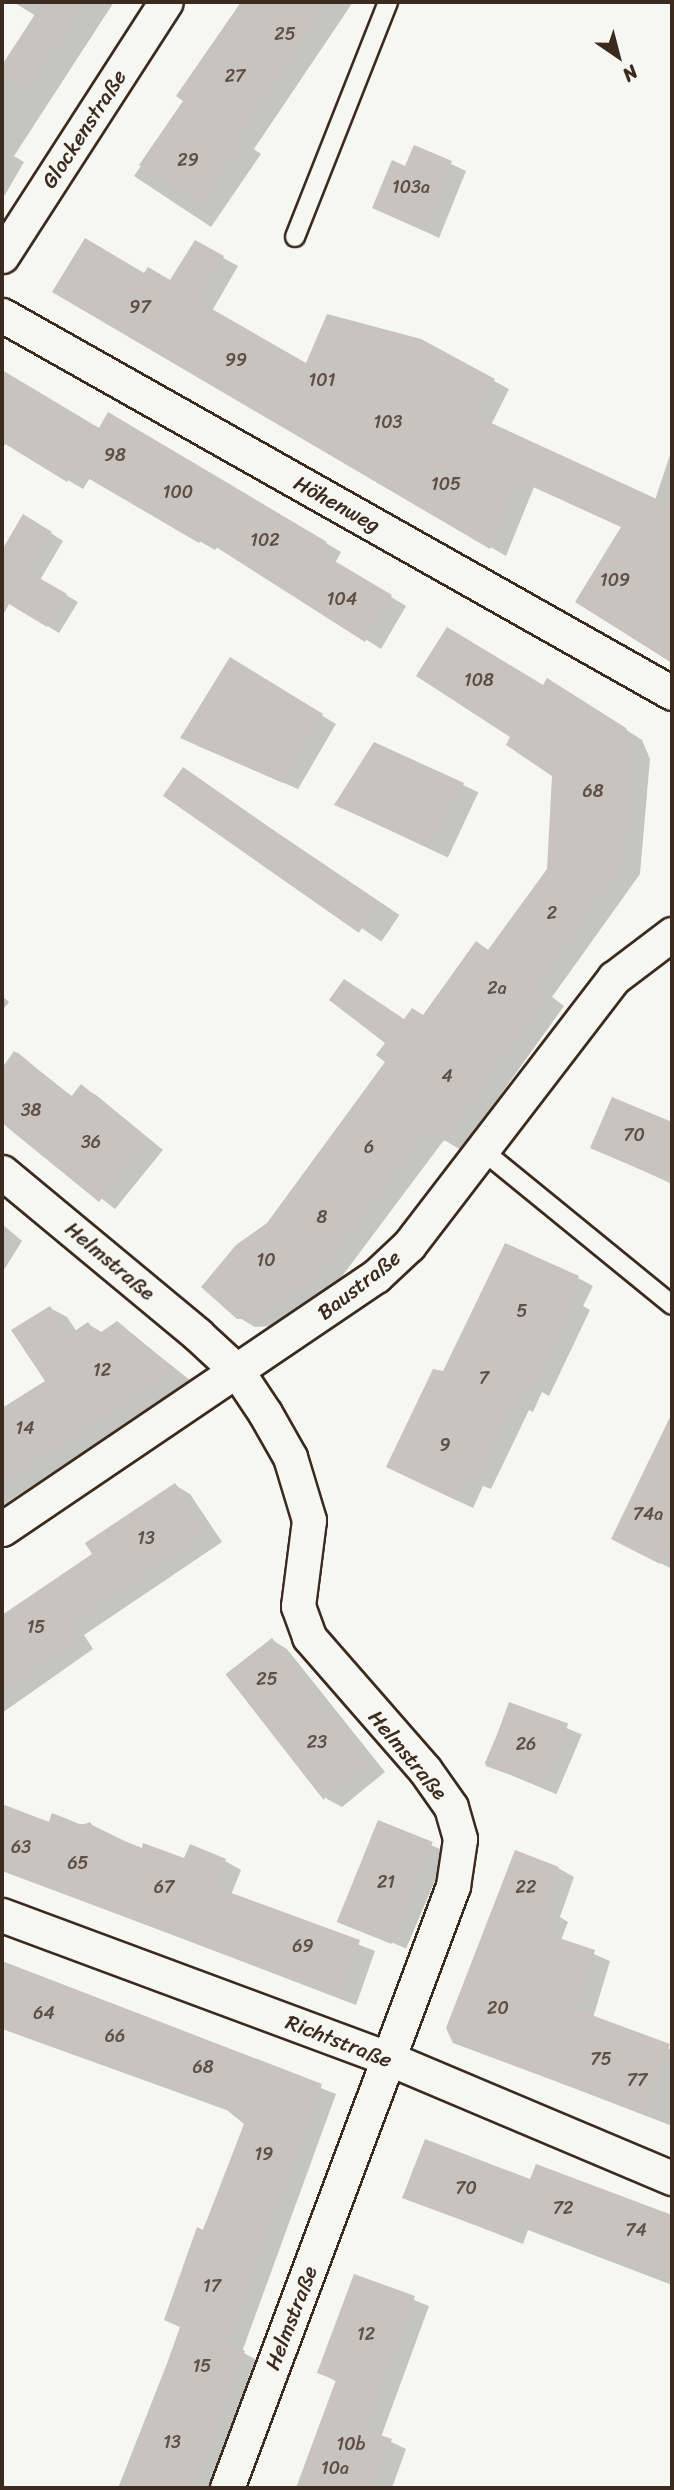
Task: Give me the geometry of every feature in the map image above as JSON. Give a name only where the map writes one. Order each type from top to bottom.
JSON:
[{"type":"street","name":"Glockenstraße","points":[[2,256],[166,2]]},
{"type":"street","name":"Höhenweg","points":[[2,315],[672,693]]},
{"type":"street","name":"Baustraße","points":[[2,1529],[376,1276],[409,1245],[614,978],[672,933]]},
{"type":"street","name":"Helmstraße","points":[[2,1172],[237,1371],[290,1457],[309,1520],[298,1605],[309,1637],[425,1770],[451,1807],[460,1839],[453,1886],[227,2488]]},
{"type":"street","name":"Richtstraße","points":[[2,1915],[390,2059],[672,2178]]},
{"type":"lane","points":[[295,237],[387,2]]},
{"type":"lane","points":[[482,1150],[672,1305]]},
{"type":"building","points":[[43,2],[85,2],[28,92],[2,75],[2,65]]},
{"type":"building","points":[[241,2],[329,2],[238,138],[244,142],[201,206],[139,165],[183,101],[176,96]]},
{"type":"building","points":[[414,145],[452,161],[424,231],[372,208],[392,160],[405,166]]},
{"type":"building","points":[[85,238],[144,273],[148,267],[170,280],[195,240],[224,256],[198,301],[306,363],[327,314],[421,339],[495,379],[476,416],[672,506],[672,663],[575,602],[621,527],[518,480],[490,549],[52,292]]},
{"type":"building","points":[[2,370],[99,428],[108,412],[327,542],[321,553],[392,595],[365,642],[202,538],[199,543],[74,470],[67,482],[2,442]]},
{"type":"building","points":[[23,514],[52,532],[29,572],[67,594],[47,627],[9,604],[2,617],[2,550]]},
{"type":"building","points":[[447,627],[543,685],[547,678],[626,728],[634,749],[623,865],[537,986],[548,995],[443,1142],[428,1131],[317,1277],[255,1318],[237,1319],[201,1287],[236,1245],[267,1223],[385,1062],[376,1055],[385,1043],[329,1000],[344,979],[404,1019],[412,1008],[423,1015],[476,941],[488,950],[547,869],[552,776],[506,745],[510,737],[416,676]]},
{"type":"building","points":[[230,657],[323,714],[283,783],[180,738]]},
{"type":"building","points":[[374,742],[464,783],[432,847],[334,805]]},
{"type":"building","points":[[183,767],[379,904],[359,933],[163,796]]},
{"type":"building","points":[[17,1052],[71,1097],[81,1084],[149,1140],[99,1202],[2,1123],[2,1070]]},
{"type":"building","points":[[612,1097],[672,1122],[672,1183],[590,1148]]},
{"type":"building","points":[[505,1243],[579,1276],[569,1297],[576,1300],[534,1389],[527,1385],[517,1405],[514,1403],[476,1482],[468,1479],[458,1501],[386,1467],[433,1369],[443,1371]]},
{"type":"building","points":[[50,1306],[69,1335],[88,1322],[97,1335],[117,1321],[176,1370],[2,1485],[2,1408],[45,1381],[11,1330]]},
{"type":"building","points":[[672,1413],[672,1541],[660,1564],[611,1539]]},
{"type":"building","points":[[175,1483],[208,1533],[69,1626],[78,1640],[2,1693],[2,1615],[92,1554],[85,1543]]},
{"type":"building","points":[[272,1638],[370,1763],[323,1800],[226,1674]]},
{"type":"building","points":[[509,1702],[568,1724],[545,1787],[486,1766]]},
{"type":"building","points":[[2,1804],[49,1822],[52,1813],[82,1825],[90,1822],[96,1830],[142,1848],[143,1843],[184,1858],[190,1844],[226,1859],[215,1887],[360,1940],[340,1997],[2,1871]]},
{"type":"building","points":[[378,1820],[433,1842],[391,1944],[337,1922]]},
{"type":"building","points":[[515,1850],[559,1867],[544,1908],[553,1911],[544,1933],[595,1950],[578,2010],[670,2044],[646,2115],[453,2043],[446,2028]]},
{"type":"building","points":[[2,1961],[322,2084],[227,2344],[245,2351],[194,2488],[123,2488],[180,2327],[164,2320],[197,2227],[203,2230],[244,2124],[222,2106],[2,2028]]},
{"type":"building","points":[[425,2139],[530,2179],[536,2164],[672,2215],[672,2280],[513,2223],[507,2237],[402,2198]]},
{"type":"building","points":[[354,2274],[415,2296],[366,2430],[392,2439],[374,2488],[296,2488],[336,2380],[317,2373]]}]
